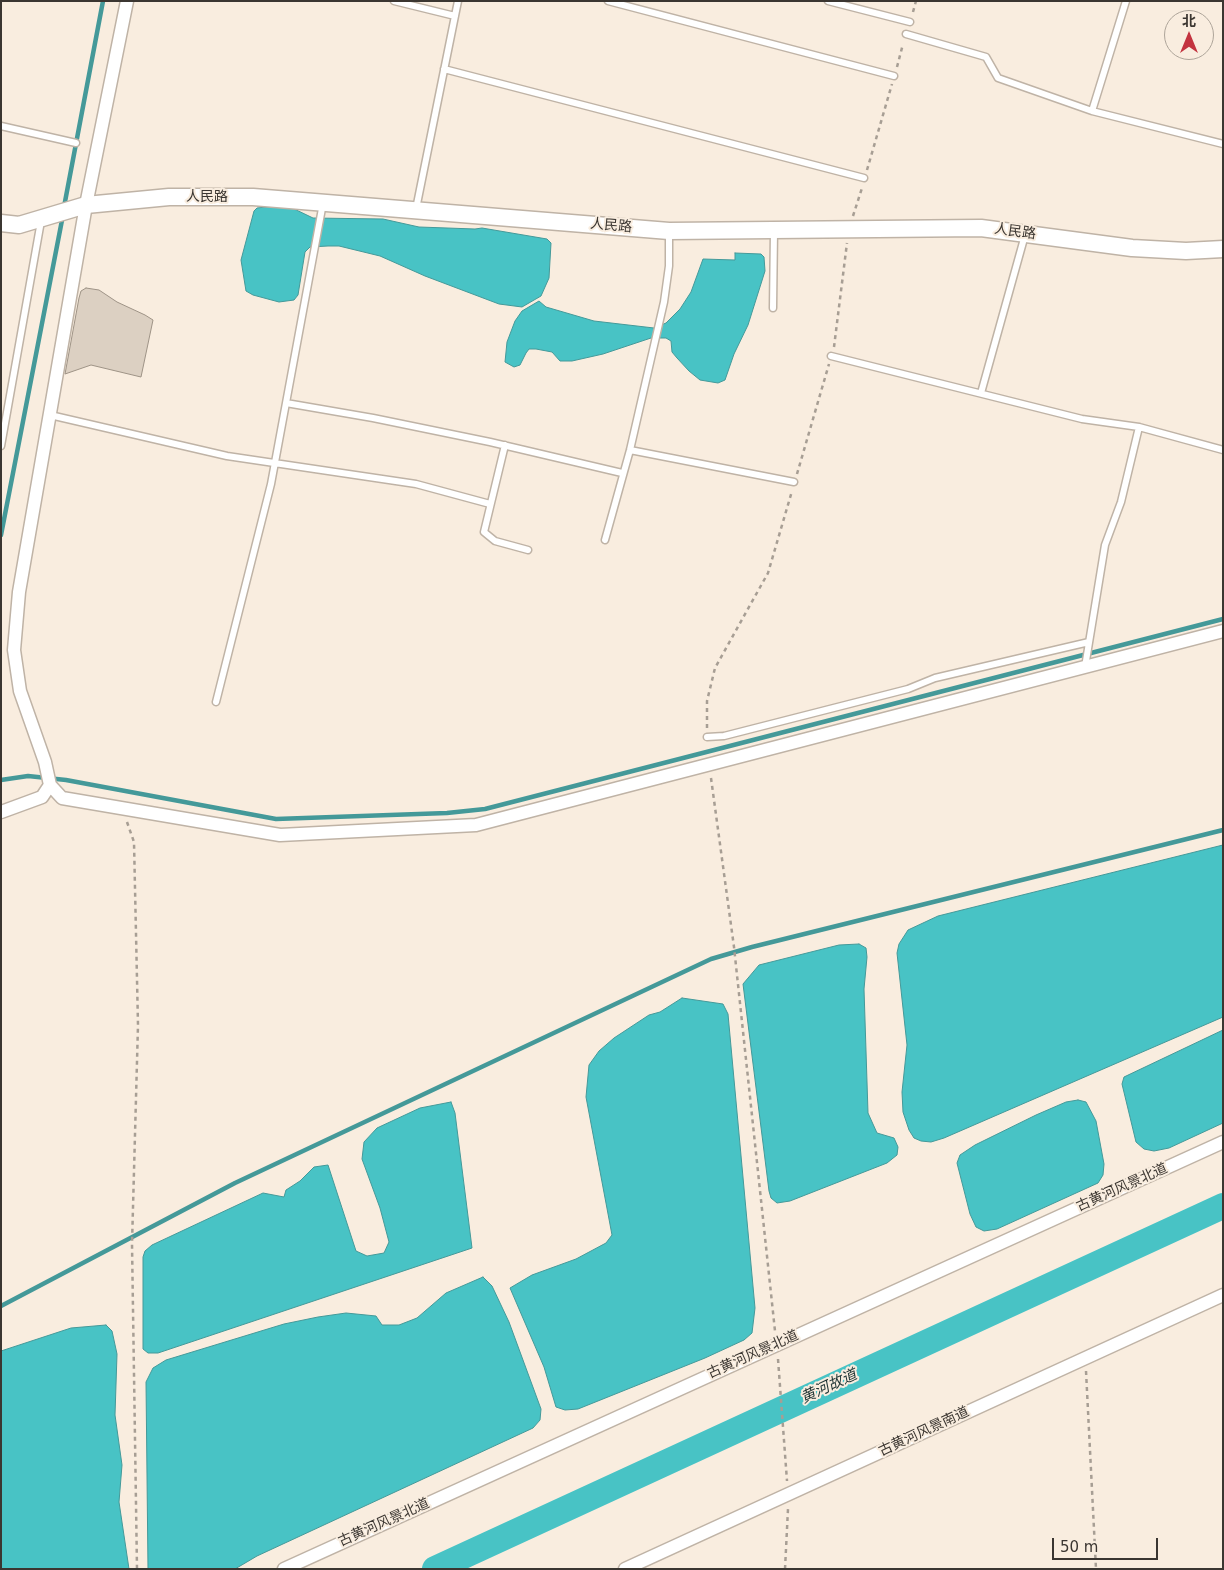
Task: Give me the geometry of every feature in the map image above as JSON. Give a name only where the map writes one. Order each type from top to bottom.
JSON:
[{"type":"street","points":[[127,1],[86,205],[19,592],[14,650],[20,691],[49,780],[62,798],[280,835],[476,825],[1085,664],[1223,631]]},
{"type":"street","name":"人民路","points":[[1,223],[19,225],[86,205],[178,197],[253,197],[669,231],[849,231],[981,228],[1132,248],[1186,251],[1223,250]]},
{"type":"street","points":[[1,812],[42,797],[49,780]]},
{"type":"street","name":"古黄河风景北道","points":[[284,1569],[777,1350],[1223,1142]]},
{"type":"street","name":"古黄河风景南道","points":[[625,1569],[1223,1295]]},
{"type":"lane","points":[[394,1],[455,16]]},
{"type":"lane","points":[[416,209],[458,1]]},
{"type":"lane","points":[[608,1],[894,76]]},
{"type":"lane","points":[[828,1],[910,22]]},
{"type":"lane","points":[[1092,111],[1126,1]]},
{"type":"lane","points":[[906,34],[986,57],[998,78],[1092,111],[1223,144]]},
{"type":"lane","points":[[444,69],[864,178]]},
{"type":"lane","points":[[1,126],[76,142]]},
{"type":"lane","points":[[216,702],[274,463],[324,202]]},
{"type":"lane","points":[[1,446],[56,214]]},
{"type":"lane","points":[[605,540],[622,473],[630,450],[664,302],[669,266],[669,231]]},
{"type":"lane","points":[[773,308],[774,231]]},
{"type":"lane","points":[[981,394],[1025,234]]},
{"type":"lane","points":[[831,356],[1082,419],[1138,427],[1223,450]]},
{"type":"lane","points":[[286,403],[373,418],[505,445],[622,473]]},
{"type":"lane","points":[[50,415],[227,456],[416,484],[490,504]]},
{"type":"lane","points":[[1085,664],[1105,545],[1121,502],[1138,427]]},
{"type":"lane","points":[[505,445],[484,532],[495,541],[528,550]]},
{"type":"lane","points":[[630,450],[794,482]]},
{"type":"lane","points":[[707,737],[724,736],[908,689],[935,678],[1088,645]]},
{"type":"path","points":[[910,22],[916,1]]},
{"type":"path","points":[[707,737],[707,701],[715,668],[768,573],[831,356],[849,231],[906,34]]},
{"type":"path","points":[[709,764],[734,947],[777,1350],[789,1494],[785,1569]]},
{"type":"path","points":[[122,808],[134,842],[138,1025],[132,1244],[137,1569]]},
{"type":"path","points":[[1082,1360],[1088,1382],[1096,1569]]},
{"type":"water","points":[[288,206],[313,218],[383,219],[419,227],[482,228],[547,239],[551,243],[549,278],[541,296],[522,307],[499,304],[425,276],[380,256],[339,246],[310,247],[305,252],[298,295],[294,300],[279,302],[253,295],[246,291],[241,260],[254,211],[257,208]]},
{"type":"water","points":[[735,253],[761,254],[764,257],[765,271],[748,325],[734,354],[725,380],[718,383],[700,380],[672,352],[671,341],[666,338],[651,338],[603,354],[572,361],[560,361],[552,352],[529,349],[520,365],[514,367],[505,362],[507,342],[515,321],[522,311],[539,301],[546,307],[594,321],[654,328],[666,323],[680,309],[691,292],[703,259],[735,260]]},
{"type":"water","points":[[1223,845],[1223,1017],[944,1138],[931,1142],[914,1138],[903,1112],[902,1092],[907,1045],[897,953],[899,944],[908,930],[938,916]]},
{"type":"water","points":[[859,944],[866,948],[867,957],[864,989],[868,1113],[877,1133],[894,1138],[898,1147],[897,1155],[887,1163],[790,1201],[777,1203],[771,1198],[769,1191],[743,984],[759,965],[839,945]]},
{"type":"water","points":[[682,998],[723,1004],[728,1014],[755,1308],[752,1333],[744,1340],[705,1358],[578,1409],[565,1410],[556,1407],[544,1367],[510,1288],[532,1275],[576,1259],[606,1243],[612,1235],[586,1097],[589,1065],[599,1051],[614,1038],[649,1015],[660,1012]]},
{"type":"water","points":[[1223,1030],[1223,1123],[1169,1148],[1154,1151],[1144,1149],[1136,1142],[1122,1084],[1124,1077]]},
{"type":"water","points":[[1078,1100],[1086,1102],[1096,1121],[1104,1164],[1103,1175],[1098,1183],[997,1229],[984,1231],[976,1227],[970,1214],[957,1163],[960,1155],[975,1145],[1036,1115],[1066,1102]]},
{"type":"water","points":[[451,1102],[455,1113],[472,1248],[158,1353],[148,1353],[143,1349],[143,1257],[145,1251],[152,1245],[263,1193],[284,1197],[286,1190],[300,1181],[314,1167],[328,1165],[356,1251],[367,1256],[384,1253],[389,1242],[380,1208],[362,1159],[364,1142],[377,1128],[420,1108]]},
{"type":"water","points":[[483,1277],[492,1286],[509,1322],[541,1409],[540,1420],[533,1428],[257,1556],[235,1569],[148,1569],[146,1382],[153,1368],[166,1360],[284,1324],[318,1317],[346,1313],[376,1316],[382,1325],[399,1325],[417,1318],[446,1293]]},
{"type":"water","points":[[106,1325],[112,1331],[117,1354],[115,1415],[122,1465],[119,1502],[129,1569],[1,1569],[1,1351],[71,1328]]},
{"type":"building","points":[[86,288],[99,290],[117,302],[153,320],[141,377],[91,365],[65,374],[79,298],[81,291]]},
{"type":"waterway","points":[[64,207],[103,1]]},
{"type":"waterway","points":[[1,535],[63,215]]},
{"type":"waterway","points":[[1,780],[28,776],[66,780],[276,819],[447,813],[485,809],[1223,619]]},
{"type":"waterway","points":[[1,1306],[235,1183],[711,959],[752,947],[1223,830]]},
{"type":"waterway","name":"黄河故道","points":[[435,1569],[1223,1206]]}]
